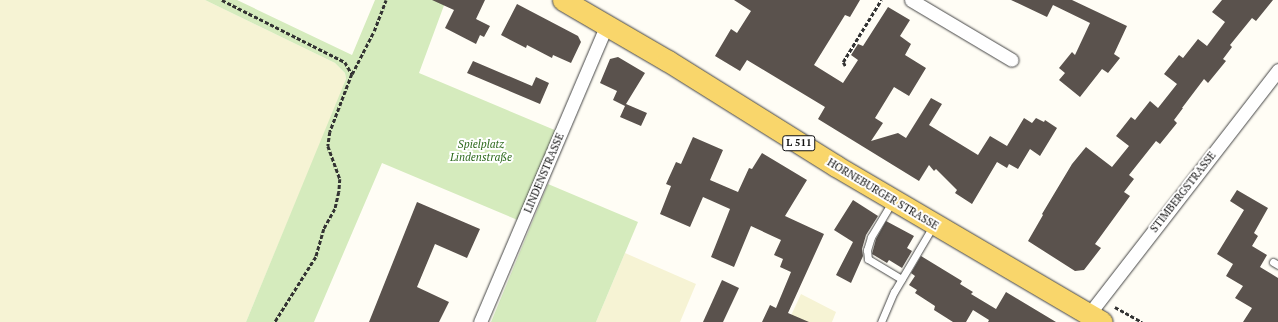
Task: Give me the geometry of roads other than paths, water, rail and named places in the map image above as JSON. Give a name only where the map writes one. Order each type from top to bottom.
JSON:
[{"type":"main road","name":"HORNEBURGER STRASSE","points":[[563,0],[607,24],[893,200],[1095,318]]},
{"type":"street","points":[[911,0],[1012,60]]},
{"type":"street","name":"LINDENSTRASSE","points":[[480,322],[607,24]]},
{"type":"street","name":"STIMBERGSTRASSE","points":[[1095,318],[1278,70]]},
{"type":"lane","points":[[893,200],[872,236],[867,250],[868,259],[901,279]]},
{"type":"lane","points":[[881,322],[901,279],[934,224]]},
{"type":"park label","name":"Spielplatz Lindenstraße","points":[[481,151]]}]
